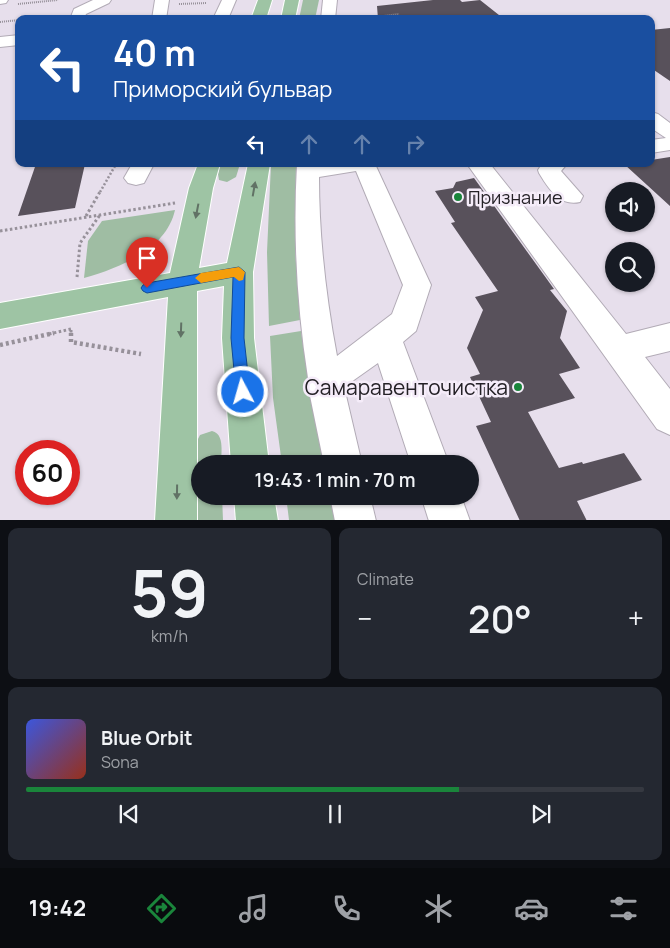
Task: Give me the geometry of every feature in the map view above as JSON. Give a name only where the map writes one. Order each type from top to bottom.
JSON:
[{"type":"main road","points":[[259,15],[265,0]]},
{"type":"main road","points":[[289,15],[292,0]]},
{"type":"main road","points":[[176,520],[183,281],[201,188],[207,167]]},
{"type":"main road","points":[[249,455],[238,348],[239,272],[258,167]]},
{"type":"main road","points":[[0,316],[239,272]]},
{"type":"main road","points":[[255,505],[256,520]]},
{"type":"street","points":[[78,15],[79,12],[104,0]]},
{"type":"street","points":[[222,15],[229,0]]},
{"type":"street","points":[[328,15],[330,0]]},
{"type":"street","points":[[0,42],[15,40]]},
{"type":"street","points":[[655,117],[670,115]]},
{"type":"street","points":[[655,121],[670,133]]},
{"type":"street","points":[[655,146],[670,144]]},
{"type":"street","points":[[324,381],[348,367],[404,322],[417,286],[365,167]]},
{"type":"street","points":[[480,167],[670,417]]},
{"type":"street","points":[[552,167],[549,170],[550,174],[571,196]]},
{"type":"street","points":[[308,168],[308,239],[315,324],[324,381],[341,455]]},
{"type":"street","points":[[620,350],[670,337]]},
{"type":"street","points":[[385,338],[427,455]]},
{"type":"street","points":[[352,505],[356,520]]},
{"type":"street","points":[[444,505],[450,520]]},
{"type":"path","points":[[4,1],[58,0]]},
{"type":"path","points":[[161,8],[209,2]]},
{"type":"path","points":[[390,15],[398,14]]},
{"type":"path","points":[[0,22],[15,20]]},
{"type":"path","points":[[85,217],[115,167]]},
{"type":"path","points":[[0,231],[177,202]]},
{"type":"path","points":[[76,282],[80,243],[100,214]]},
{"type":"path","points":[[71,323],[71,342],[141,354]]},
{"type":"path","points":[[0,345],[70,330]]},
{"type":"green space","points":[[303,0],[319,0],[316,15],[300,15]]},
{"type":"green space","points":[[219,167],[239,167],[236,177],[227,182],[219,180]]},
{"type":"green space","points":[[271,167],[296,167],[295,249],[300,320],[269,326],[267,252]]},
{"type":"green space","points":[[175,210],[170,224],[162,236],[139,255],[112,269],[84,278],[88,241],[102,221]]},
{"type":"green space","points":[[301,331],[309,387],[323,455],[281,455],[273,398],[270,336]]},
{"type":"green space","points":[[212,431],[216,433],[221,440],[222,455],[196,455],[197,441],[200,435]]},
{"type":"green space","points":[[194,505],[222,505],[223,520],[193,520]]},
{"type":"green space","points":[[287,505],[333,505],[336,520],[289,520]]},
{"type":"building","points":[[433,0],[460,0],[462,2],[480,0],[499,15],[378,15],[377,6]]},
{"type":"building","points":[[670,28],[670,81],[655,71],[655,30]]},
{"type":"building","points":[[670,157],[670,206],[655,192],[655,182],[644,182],[627,167],[655,167],[655,159]]},
{"type":"building","points":[[35,167],[84,167],[75,208],[18,216]]},
{"type":"building","points":[[474,178],[554,289],[550,290],[567,311],[560,338],[580,368],[559,374],[575,398],[528,412],[559,468],[624,453],[642,480],[577,501],[586,520],[520,520],[476,426],[491,422],[470,377],[480,374],[467,348],[483,310],[475,297],[498,291],[451,223],[455,222],[435,191],[453,188],[456,182]]},
{"type":"slow traffic","points":[[201,278],[239,272],[239,276]]},
{"type":"place","name":"Признание","points":[[458,197]]},
{"type":"place","name":"Самаравенточистка","points":[[518,387]]},
{"type":"route","points":[[147,288],[239,272],[238,338],[243,392]]}]
